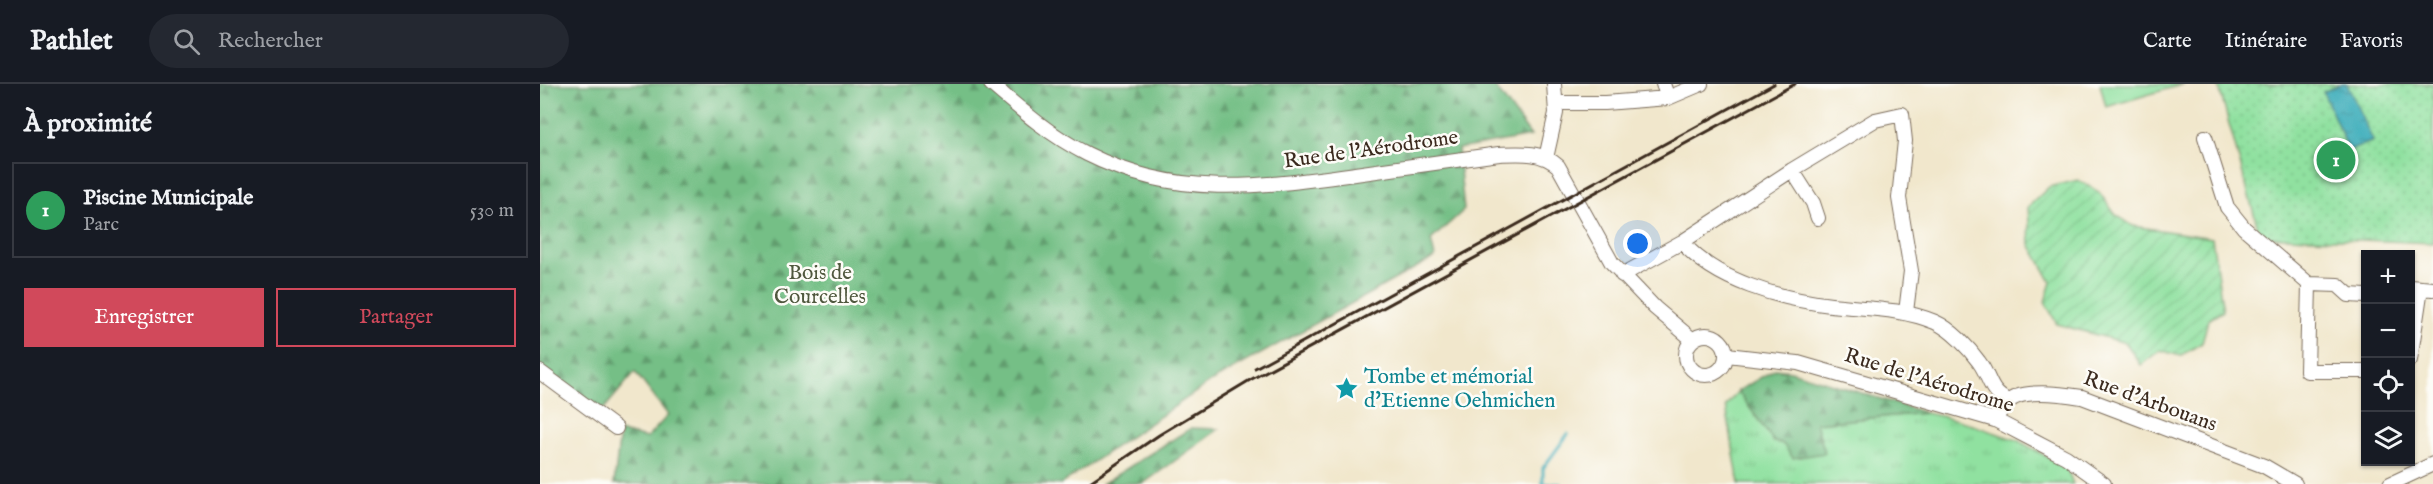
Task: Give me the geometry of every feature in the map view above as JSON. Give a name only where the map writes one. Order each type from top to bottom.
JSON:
[{"type":"street","name":"Rue de l'Aérodrome","points":[[991,84],[1046,130],[1087,154],[1147,176],[1187,184],[1225,187],[1264,186],[1499,154],[1528,153],[1546,158]]},
{"type":"street","points":[[1554,84],[1556,113],[1546,158],[1558,166],[1602,248],[1622,275],[1655,308],[1693,340]]},
{"type":"street","points":[[1663,84],[1668,98]]},
{"type":"street","points":[[1556,103],[1605,103],[1668,98],[1701,84]]},
{"type":"street","points":[[1622,275],[1682,242],[1792,170],[1875,120],[1902,114],[1905,141],[1899,198],[1911,271],[1906,312]]},
{"type":"street","points":[[2205,137],[2227,207],[2244,228],[2309,284],[2338,285],[2349,296],[2361,296]]},
{"type":"street","points":[[1792,170],[1813,203],[1818,218]]},
{"type":"street","points":[[1682,242],[1701,261],[1738,282],[1828,305],[1906,312],[1938,323],[1959,340],[1980,362],[1996,395],[2008,401],[1995,420]]},
{"type":"street","points":[[2309,284],[2307,371],[2361,371]]},
{"type":"street","points":[[2410,358],[2421,288]]},
{"type":"street","points":[[1698,336],[1712,336],[1723,343],[1727,355],[1722,368],[1717,373],[1698,374],[1689,367],[1686,356],[1693,340],[1698,336]]},
{"type":"street","name":"Rue de l'Aérodrome","points":[[1727,355],[1798,363],[1995,420],[2066,457],[2104,484]]},
{"type":"street","points":[[540,372],[615,428]]},
{"type":"street","name":"Rue d'Arbouans","points":[[2008,401],[2015,397],[2035,393],[2082,397],[2264,466],[2295,484]]},
{"type":"street","points":[[2390,484],[2433,464]]},
{"type":"green space","name":"Bois de Courcelles","points":[[540,84],[1493,84],[1531,136],[1458,149],[1464,210],[1431,240],[1435,257],[1212,381],[1061,484],[614,484],[620,432],[647,438],[668,415],[635,372],[602,411],[540,368]]},
{"type":"green space","points":[[2100,84],[2184,84],[2106,107]]},
{"type":"green space","points":[[2218,84],[2433,84],[2433,243],[2260,236]]},
{"type":"green space","points":[[2078,180],[2099,192],[2115,214],[2133,226],[2212,238],[2223,311],[2208,320],[2202,343],[2180,356],[2160,350],[2141,365],[2126,343],[2057,324],[2045,302],[2051,282],[2030,244],[2028,207],[2049,187]]},
{"type":"green space","points":[[1775,369],[1791,371],[1926,413],[1816,423],[1825,453],[1793,458],[1783,444],[1774,442],[1738,391]]},
{"type":"green space","points":[[1738,391],[1774,442],[1815,423],[1926,413],[1958,420],[2019,441],[2067,468],[2073,484],[1739,484],[1726,406]]},
{"type":"green space","points":[[1191,428],[1219,429],[1144,483],[1102,484]]},
{"type":"water","points":[[2341,84],[2347,84],[2373,141],[2349,151],[2323,92]]},
{"type":"waterway","points":[[1561,484],[1543,484],[1543,468],[1568,434]]},
{"type":"railway","points":[[1255,368],[1774,84]]},
{"type":"railway","points":[[1087,484],[1159,435],[1250,380],[1795,84]]},
{"type":"place","name":"Piscine Municipale","points":[[2336,160]]},
{"type":"place","name":"Tombe et mémorial d'Etienne Oehmichen","points":[[1346,389]]}]
